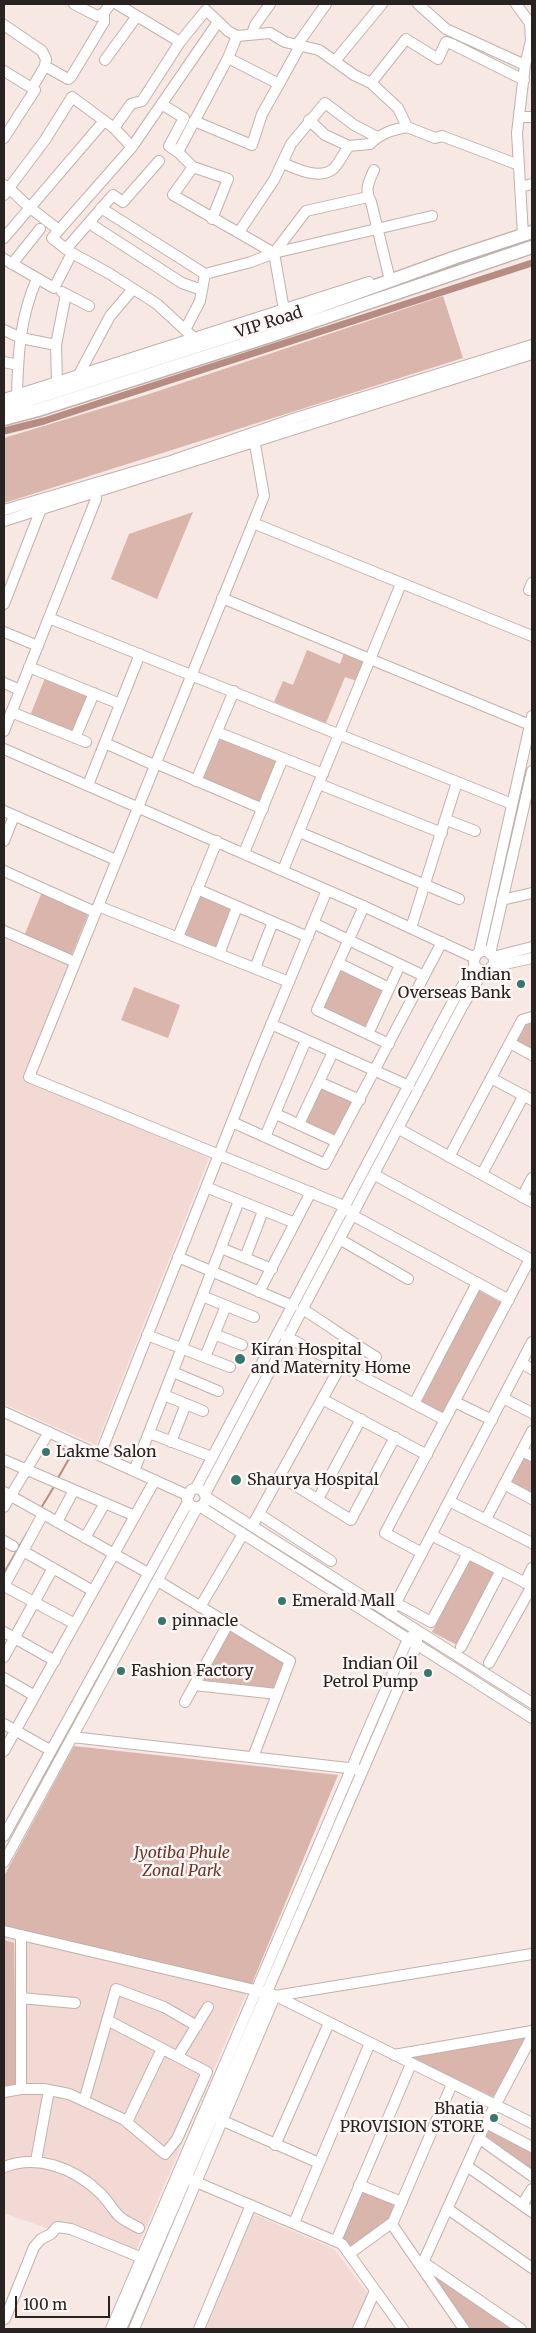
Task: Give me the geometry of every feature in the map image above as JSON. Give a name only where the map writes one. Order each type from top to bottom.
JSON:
[{"type":"main road","name":"VIP Road","points":[[4,408],[292,316],[528,232]]},
{"type":"main road","name":"VIP Road","points":[[4,419],[38,410],[270,336],[532,247]]},
{"type":"street","points":[[74,4],[98,16],[104,13],[110,4]]},
{"type":"street","points":[[117,4],[180,42]]},
{"type":"street","points":[[252,34],[255,25],[270,4]]},
{"type":"street","points":[[194,121],[252,145],[262,114],[280,84],[298,45],[326,4]]},
{"type":"street","points":[[335,61],[382,4]]},
{"type":"street","points":[[418,4],[446,29],[525,65]]},
{"type":"street","points":[[521,5],[530,23],[531,41],[525,65],[517,133],[520,187],[528,232]]},
{"type":"street","points":[[114,128],[131,104],[142,101],[180,42],[208,7],[218,22],[237,36],[270,33],[285,42],[319,50],[354,75],[371,83],[398,108],[407,127]]},
{"type":"street","points":[[68,79],[104,22],[104,13]]},
{"type":"street","points":[[105,60],[137,16]]},
{"type":"street","points":[[196,338],[157,304],[69,251],[52,238],[132,147],[163,105],[218,22]]},
{"type":"street","points":[[4,25],[42,50],[46,59],[46,66],[32,88]]},
{"type":"street","points":[[178,152],[228,58],[237,36]]},
{"type":"street","points":[[371,83],[406,39],[438,59],[446,42],[452,44],[524,80]]},
{"type":"street","points":[[228,58],[280,84]]},
{"type":"street","points":[[46,66],[68,79],[72,97],[114,128],[132,147]]},
{"type":"street","points":[[4,71],[35,90],[4,138]]},
{"type":"street","points":[[59,230],[6,189],[46,140],[72,97]]},
{"type":"street","points":[[239,232],[283,163],[291,144],[325,103],[354,125],[377,137]]},
{"type":"street","points":[[163,105],[184,118],[169,146],[193,167],[228,179],[212,218]]},
{"type":"street","points":[[519,117],[532,117]]},
{"type":"street","points":[[309,120],[325,135],[349,146],[370,144],[377,137],[390,130],[407,127],[436,138],[442,136],[519,165]]},
{"type":"street","points":[[4,238],[104,121]]},
{"type":"street","points":[[283,163],[301,171],[323,173],[333,169],[349,146]]},
{"type":"street","points":[[54,288],[69,251],[101,208],[113,194],[123,202],[159,161]]},
{"type":"street","points":[[193,167],[173,194],[274,253]]},
{"type":"street","points":[[374,170],[367,185],[368,197],[371,202],[376,229],[389,276]]},
{"type":"street","points":[[520,187],[532,184]]},
{"type":"street","points":[[284,310],[274,253],[306,211],[368,197]]},
{"type":"street","points":[[101,208],[205,274],[251,262],[274,253],[432,216]]},
{"type":"street","points":[[89,223],[182,283],[202,290]]},
{"type":"street","points":[[40,229],[8,261],[37,279],[89,306]]},
{"type":"street","name":"VIP Road","points":[[4,399],[528,232]]},
{"type":"street","points":[[186,330],[200,301],[205,274]]},
{"type":"street","points":[[17,395],[21,338],[29,297],[37,279]]},
{"type":"street","points":[[78,376],[110,316],[134,289]]},
{"type":"street","points":[[58,382],[56,344],[60,316],[66,294]]},
{"type":"street","points":[[4,330],[21,338],[56,344]]},
{"type":"street","points":[[4,521],[532,345]]},
{"type":"street","points":[[4,510],[532,354]]},
{"type":"street","points":[[4,362],[18,365]]},
{"type":"street","points":[[254,437],[264,496],[29,1077],[346,1207],[354,1216],[509,1300]]},
{"type":"street","points":[[4,731],[96,499],[95,492]]},
{"type":"street","points":[[4,604],[41,509]]},
{"type":"street","points":[[253,523],[532,636]]},
{"type":"street","points":[[283,870],[401,584]]},
{"type":"street","points":[[222,598],[370,659],[531,721],[512,804],[484,960]]},
{"type":"street","points":[[49,618],[512,804]]},
{"type":"street","points":[[4,632],[38,646]]},
{"type":"street","points":[[88,785],[140,654]]},
{"type":"street","points":[[29,668],[120,704]]},
{"type":"street","points":[[4,683],[20,690]]},
{"type":"street","points":[[196,781],[234,691]]},
{"type":"street","points":[[75,738],[94,693]]},
{"type":"street","points":[[11,712],[86,742]]},
{"type":"street","points":[[217,732],[283,758],[321,779],[442,834]]},
{"type":"street","points":[[104,743],[262,809]]},
{"type":"street","points":[[4,749],[283,870],[484,960],[532,958]]},
{"type":"street","points":[[244,853],[283,758]]},
{"type":"street","points":[[4,1836],[7,1820],[50,1750],[148,1573],[197,1499],[289,1338],[462,1007],[484,960],[502,900],[532,770]]},
{"type":"street","points":[[411,928],[447,820],[457,782]]},
{"type":"street","points":[[4,811],[116,860]]},
{"type":"street","points":[[4,840],[14,816]]},
{"type":"street","points":[[447,820],[474,830]]},
{"type":"street","points":[[299,832],[459,899]]},
{"type":"street","points":[[178,937],[217,841]]},
{"type":"street","points":[[4,871],[97,909],[178,937],[289,982]]},
{"type":"street","points":[[197,889],[308,937]]},
{"type":"street","points":[[100,1455],[271,1024],[327,890]]},
{"type":"street","points":[[502,900],[532,893]]},
{"type":"street","points":[[364,906],[318,1010],[389,1044]]},
{"type":"street","points":[[219,954],[237,907]]},
{"type":"street","points":[[255,968],[274,922]]},
{"type":"street","points":[[313,923],[424,976]]},
{"type":"street","points":[[4,931],[75,962]]},
{"type":"street","points":[[232,1122],[325,1164],[442,942]]},
{"type":"street","points":[[4,1862],[158,1581],[197,1499],[212,1457],[468,974],[484,960],[532,947]]},
{"type":"street","points":[[338,963],[390,988]]},
{"type":"street","points":[[368,1034],[400,965]]},
{"type":"street","points":[[449,1157],[522,1020],[532,1017]]},
{"type":"street","points":[[271,1024],[409,1086]]},
{"type":"street","points":[[265,1137],[306,1040]]},
{"type":"street","points":[[510,1043],[532,1055]]},
{"type":"street","points":[[299,1124],[333,1052]]},
{"type":"street","points":[[482,1174],[528,1098],[491,1078]]},
{"type":"street","points":[[319,1082],[360,1100]]},
{"type":"street","points":[[276,1114],[337,1142]]},
{"type":"street","points":[[399,1129],[532,1202]]},
{"type":"street","points":[[375,1175],[531,1260],[386,1534],[422,1553]]},
{"type":"street","points":[[522,1196],[532,1178]]},
{"type":"street","points":[[206,1187],[295,1223]]},
{"type":"street","points":[[259,1292],[311,1192]]},
{"type":"street","points":[[134,1470],[239,1201]]},
{"type":"street","points":[[245,1258],[264,1210]]},
{"type":"street","points":[[341,1240],[408,1279]]},
{"type":"street","points":[[221,1248],[272,1268]]},
{"type":"street","points":[[178,1257],[293,1306]]},
{"type":"street","points":[[414,1404],[478,1283]]},
{"type":"street","points":[[202,1296],[254,1317]]},
{"type":"street","points":[[205,1357],[226,1306]]},
{"type":"street","points":[[304,1310],[331,1327],[342,1338],[376,1357]]},
{"type":"street","points":[[279,1333],[445,1420]]},
{"type":"street","points":[[214,1334],[242,1345]]},
{"type":"street","points":[[147,1335],[230,1367]]},
{"type":"street","points":[[390,1614],[532,1342]]},
{"type":"street","points":[[521,1363],[532,1369]]},
{"type":"street","points":[[252,1526],[341,1365]]},
{"type":"street","points":[[173,1372],[218,1391]]},
{"type":"street","points":[[164,1395],[203,1411]]},
{"type":"street","points":[[503,1398],[532,1413]]},
{"type":"street","points":[[322,1399],[427,1455]]},
{"type":"street","points":[[455,1402],[492,1420]]},
{"type":"street","points":[[171,1442],[186,1404]]},
{"type":"street","points":[[4,1412],[134,1470],[252,1526],[417,1632],[530,1701]]},
{"type":"street","points":[[318,1499],[361,1419]]},
{"type":"street","points":[[486,1519],[532,1431]]},
{"type":"street","points":[[4,1507],[7,1494],[26,1470],[48,1432]]},
{"type":"street","points":[[149,1433],[212,1457]]},
{"type":"street","points":[[280,1476],[351,1520],[395,1437]]},
{"type":"street","points":[[522,1450],[532,1456]]},
{"type":"street","points":[[4,1460],[135,1516]]},
{"type":"street","points":[[4,1751],[155,1480]]},
{"type":"street","points":[[504,1484],[532,1499]]},
{"type":"street","points":[[57,1522],[74,1490]]},
{"type":"street","points":[[7,1494],[148,1573]]},
{"type":"street","points":[[197,1499],[243,1534],[532,1718]]},
{"type":"street","points":[[449,1501],[532,1543]]},
{"type":"street","points":[[85,1538],[105,1504]]},
{"type":"street","points":[[43,1514],[4,1586],[75,1624]]},
{"type":"street","points":[[258,1514],[331,1561]]},
{"type":"street","points":[[200,1607],[243,1534]]},
{"type":"street","points":[[431,1535],[530,1585]]},
{"type":"street","points":[[23,1551],[93,1591]]},
{"type":"street","points":[[396,1603],[432,1622],[468,1554]]},
{"type":"street","points":[[4,1657],[53,1568]]},
{"type":"street","points":[[489,1663],[530,1585],[532,1568]]},
{"type":"street","points":[[461,1647],[501,1570]]},
{"type":"street","points":[[158,1581],[290,1662],[253,1757]]},
{"type":"street","points":[[185,1702],[228,1624]]},
{"type":"street","points":[[4,1632],[55,1661]]},
{"type":"street","points":[[134,2329],[186,2177],[255,1990],[417,1632]]},
{"type":"street","points":[[4,1678],[35,1696]]},
{"type":"street","points":[[194,1685],[277,1694]]},
{"type":"street","points":[[521,1711],[530,1701],[532,1689]]},
{"type":"street","points":[[4,1724],[50,1750]]},
{"type":"street","points":[[72,1737],[356,1769]]},
{"type":"street","points":[[186,2177],[222,2120],[356,1769]]},
{"type":"street","points":[[7,1820],[22,1829]]},
{"type":"street","points":[[4,1930],[271,1994],[532,2123]]},
{"type":"street","points":[[21,1935],[21,2089]]},
{"type":"street","points":[[271,1994],[532,1954]]},
{"type":"street","points":[[84,2101],[116,1989],[164,2007],[197,2026]]},
{"type":"street","points":[[111,2329],[186,2177],[271,1994]]},
{"type":"street","points":[[21,1998],[75,2003]]},
{"type":"street","points":[[178,2056],[208,2007]]},
{"type":"street","points":[[4,2092],[21,2089],[49,2090],[69,2094],[127,2122],[164,2154],[177,2139],[207,2072],[107,2020]]},
{"type":"street","points":[[276,2145],[329,2023]]},
{"type":"street","points":[[394,2055],[532,2031]]},
{"type":"street","points":[[422,2264],[495,2104],[532,2036]]},
{"type":"street","points":[[294,2223],[370,2043]]},
{"type":"street","points":[[127,2122],[162,2048]]},
{"type":"street","points":[[336,2241],[411,2064]]},
{"type":"street","points":[[349,2254],[391,2224],[452,2084]]},
{"type":"street","points":[[36,2161],[49,2090]]},
{"type":"street","points":[[222,2120],[319,2163]]},
{"type":"street","points":[[486,2123],[532,2147]]},
{"type":"street","points":[[480,2138],[532,2176]]},
{"type":"street","points":[[4,2167],[15,2162],[36,2161],[53,2165],[80,2177],[100,2192],[120,2218],[139,2228]]},
{"type":"street","points":[[467,2166],[532,2212]]},
{"type":"street","points":[[186,2177],[342,2244],[403,2329]]},
{"type":"street","points":[[359,2185],[402,2202]]},
{"type":"street","points":[[522,2205],[532,2189]]},
{"type":"street","points":[[199,2329],[251,2205]]},
{"type":"street","points":[[448,2208],[532,2268]]},
{"type":"street","points":[[391,2224],[422,2264],[464,2329]]},
{"type":"street","points":[[4,2318],[6,2319],[34,2247],[57,2227],[71,2229],[146,2259]]},
{"type":"street","points":[[121,2329],[146,2259]]},
{"type":"street","points":[[422,2264],[521,2329]]},
{"type":"street","points":[[358,2329],[375,2291]]},
{"type":"shaded area","points":[[4,935],[69,963],[23,1080],[209,1158],[96,1445],[4,1404]]},
{"type":"shaded area","points":[[4,1936],[247,1992],[136,2251],[64,2221],[52,2230],[4,2213]]},
{"type":"shaded area","points":[[253,2214],[334,2249],[368,2294],[353,2329],[203,2329]]},
{"type":"green space","points":[[443,296],[463,358],[4,503],[4,438],[146,395]]},
{"type":"green space","points":[[193,512],[157,599],[111,579],[129,534]]},
{"type":"green space","points":[[307,650],[340,664],[344,653],[366,661],[357,681],[345,677],[326,723],[274,702],[283,681],[293,685]]},
{"type":"green space","points":[[45,678],[88,695],[73,733],[30,716]]},
{"type":"green space","points":[[219,737],[277,760],[260,803],[202,780]]},
{"type":"green space","points":[[42,892],[89,912],[71,956],[24,936]]},
{"type":"green space","points":[[200,895],[232,908],[216,949],[183,935]]},
{"type":"green space","points":[[342,969],[384,989],[366,1028],[323,1008]]},
{"type":"green space","points":[[134,987],[180,1005],[168,1038],[121,1020]]},
{"type":"green space","points":[[532,1022],[532,1051],[515,1042],[526,1023]]},
{"type":"green space","points":[[321,1088],[355,1102],[335,1138],[305,1124]]},
{"type":"green space","points":[[478,1290],[503,1304],[444,1415],[418,1402]]},
{"type":"green space","points":[[524,1457],[532,1461],[532,1494],[511,1483]]},
{"type":"green space","points":[[470,1559],[495,1572],[457,1645],[432,1632]]},
{"type":"green space","points":[[231,1629],[285,1662],[273,1688],[202,1680]]},
{"type":"green space","name":"Jyotiba Phule Zonal Park","points":[[74,1746],[338,1775],[251,1986],[4,1927],[4,1876]]},
{"type":"green space","points":[[4,1940],[14,1943],[16,2085],[4,2089]]},
{"type":"green space","points":[[527,2036],[493,2097],[411,2057]]},
{"type":"green space","points":[[488,2126],[532,2148],[532,2176],[480,2139]]},
{"type":"green space","points":[[363,2191],[396,2204],[391,2220],[352,2247],[342,2238]]},
{"type":"green space","points":[[421,2267],[519,2329],[464,2329]]},
{"type":"waterway","points":[[4,431],[44,421],[532,263]]},
{"type":"waterway","points":[[58,1478],[70,1457],[68,1451],[59,1447]]},
{"type":"waterway","points":[[41,1508],[55,1485]]},
{"type":"waterway","points":[[4,1573],[27,1533]]},
{"type":"place","name":"Indian Overseas Bank","points":[[521,984]]},
{"type":"place","name":"Kiran Hospital and Maternity Home","points":[[240,1359]]},
{"type":"place","name":"Lakme Salon","points":[[46,1452]]},
{"type":"place","name":"Shaurya Hospital","points":[[236,1480]]},
{"type":"place","name":"Emerald Mall","points":[[282,1601]]},
{"type":"place","name":"pinnacle","points":[[162,1621]]},
{"type":"place","name":"Fashion Factory","points":[[121,1671]]},
{"type":"place","name":"Indian Oil Petrol Pump","points":[[428,1673]]},
{"type":"place","name":"Bhatia PROVISION STORE","points":[[494,2118]]}]
